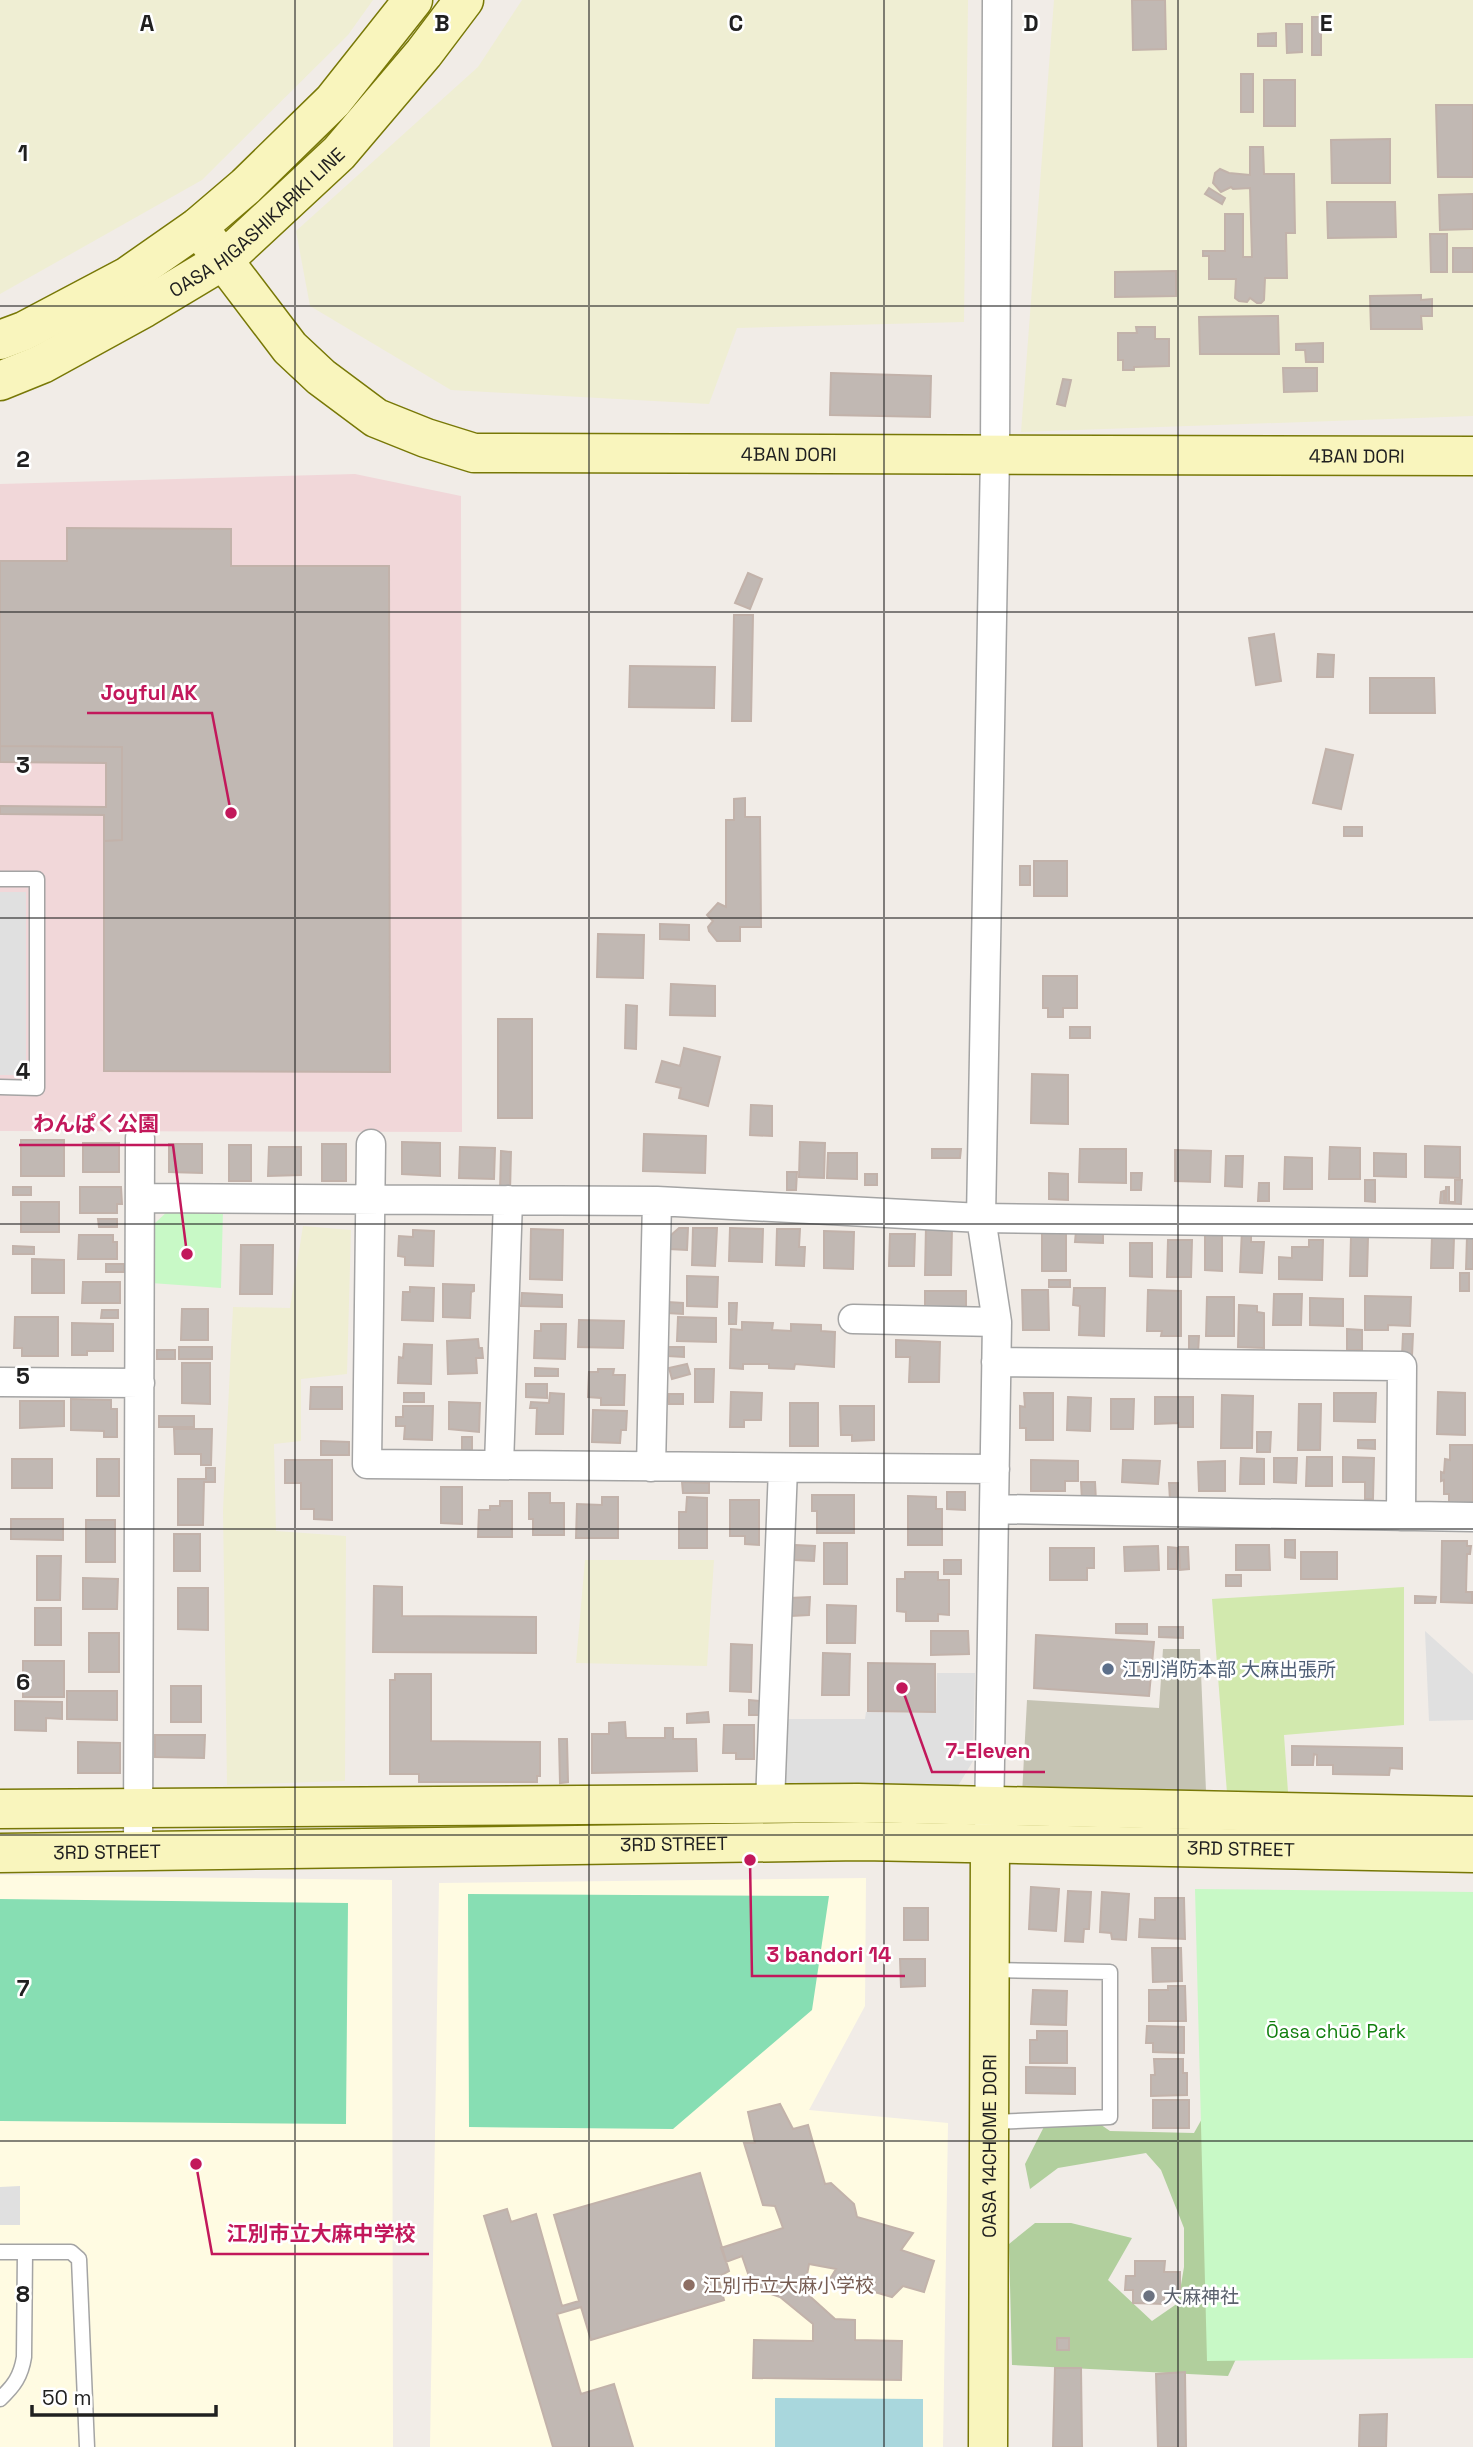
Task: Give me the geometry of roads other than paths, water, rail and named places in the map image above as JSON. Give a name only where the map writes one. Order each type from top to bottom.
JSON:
[{"type":"street","name":"OASA HIGASHIKARIKI LINE","points":[[0,340],[24,331],[128,276],[198,228],[333,102],[413,0]]},
{"type":"street","name":"OASA HIGASHIKARIKI LINE","points":[[0,381],[42,364],[224,260],[339,153],[424,53],[464,0]]},
{"type":"street","points":[[990,1843],[997,1322],[981,1218],[996,455],[998,0]]},
{"type":"street","name":"4BAN DORI","points":[[198,228],[290,348],[321,377],[376,418],[474,453],[1473,456]]},
{"type":"street","points":[[138,1851],[140,1138]]},
{"type":"street","points":[[372,1144],[367,1464],[995,1469]]},
{"type":"street","points":[[140,1198],[657,1200],[981,1218],[1473,1224]]},
{"type":"street","points":[[499,1465],[508,1200]]},
{"type":"street","points":[[651,1466],[657,1200]]},
{"type":"street","points":[[853,1319],[997,1322]]},
{"type":"street","points":[[996,1362],[1402,1366],[1401,1516]]},
{"type":"street","points":[[0,1382],[139,1383]]},
{"type":"street","points":[[770,1803],[783,1468]]},
{"type":"street","points":[[994,1508],[1473,1517]]},
{"type":"street","name":"3RD STREET","points":[[0,1809],[770,1803],[1473,1816]]},
{"type":"street","name":"3RD STREET","points":[[0,1853],[862,1841],[1473,1853]]},
{"type":"street","name":"OASA 14CHOME DORI","points":[[988,2447],[990,1843]]},
{"type":"lane","points":[[0,879],[37,879],[37,1088],[0,1087]]},
{"type":"lane","points":[[989,2122],[1110,2118],[1110,1972],[990,1969]]},
{"type":"lane","points":[[0,2252],[71,2252],[79,2259],[87,2447]]},
{"type":"lane","points":[[0,2399],[17,2382],[24,2357],[25,2252]]},
{"type":"water","points":[[775,2398],[923,2399],[923,2447],[775,2447]]},
{"type":"place","name":"Joyful AK","points":[[231,813]]},
{"type":"place","name":"わんぱく公園","points":[[187,1254]]},
{"type":"place","name":"江別消防本部 大麻出張所","points":[[1108,1669]]},
{"type":"place","name":"7-Eleven","points":[[902,1688]]},
{"type":"place","name":"3 bandori 14","points":[[750,1860]]},
{"type":"place","name":"江別市立大麻中学校","points":[[196,2164]]},
{"type":"place","name":"江別市立大麻小学校","points":[[689,2285]]},
{"type":"place","name":"大麻神社","points":[[1149,2296]]},
{"type":"park label","name":"Ōasa chūō Park","points":[[1336,2031]]}]
